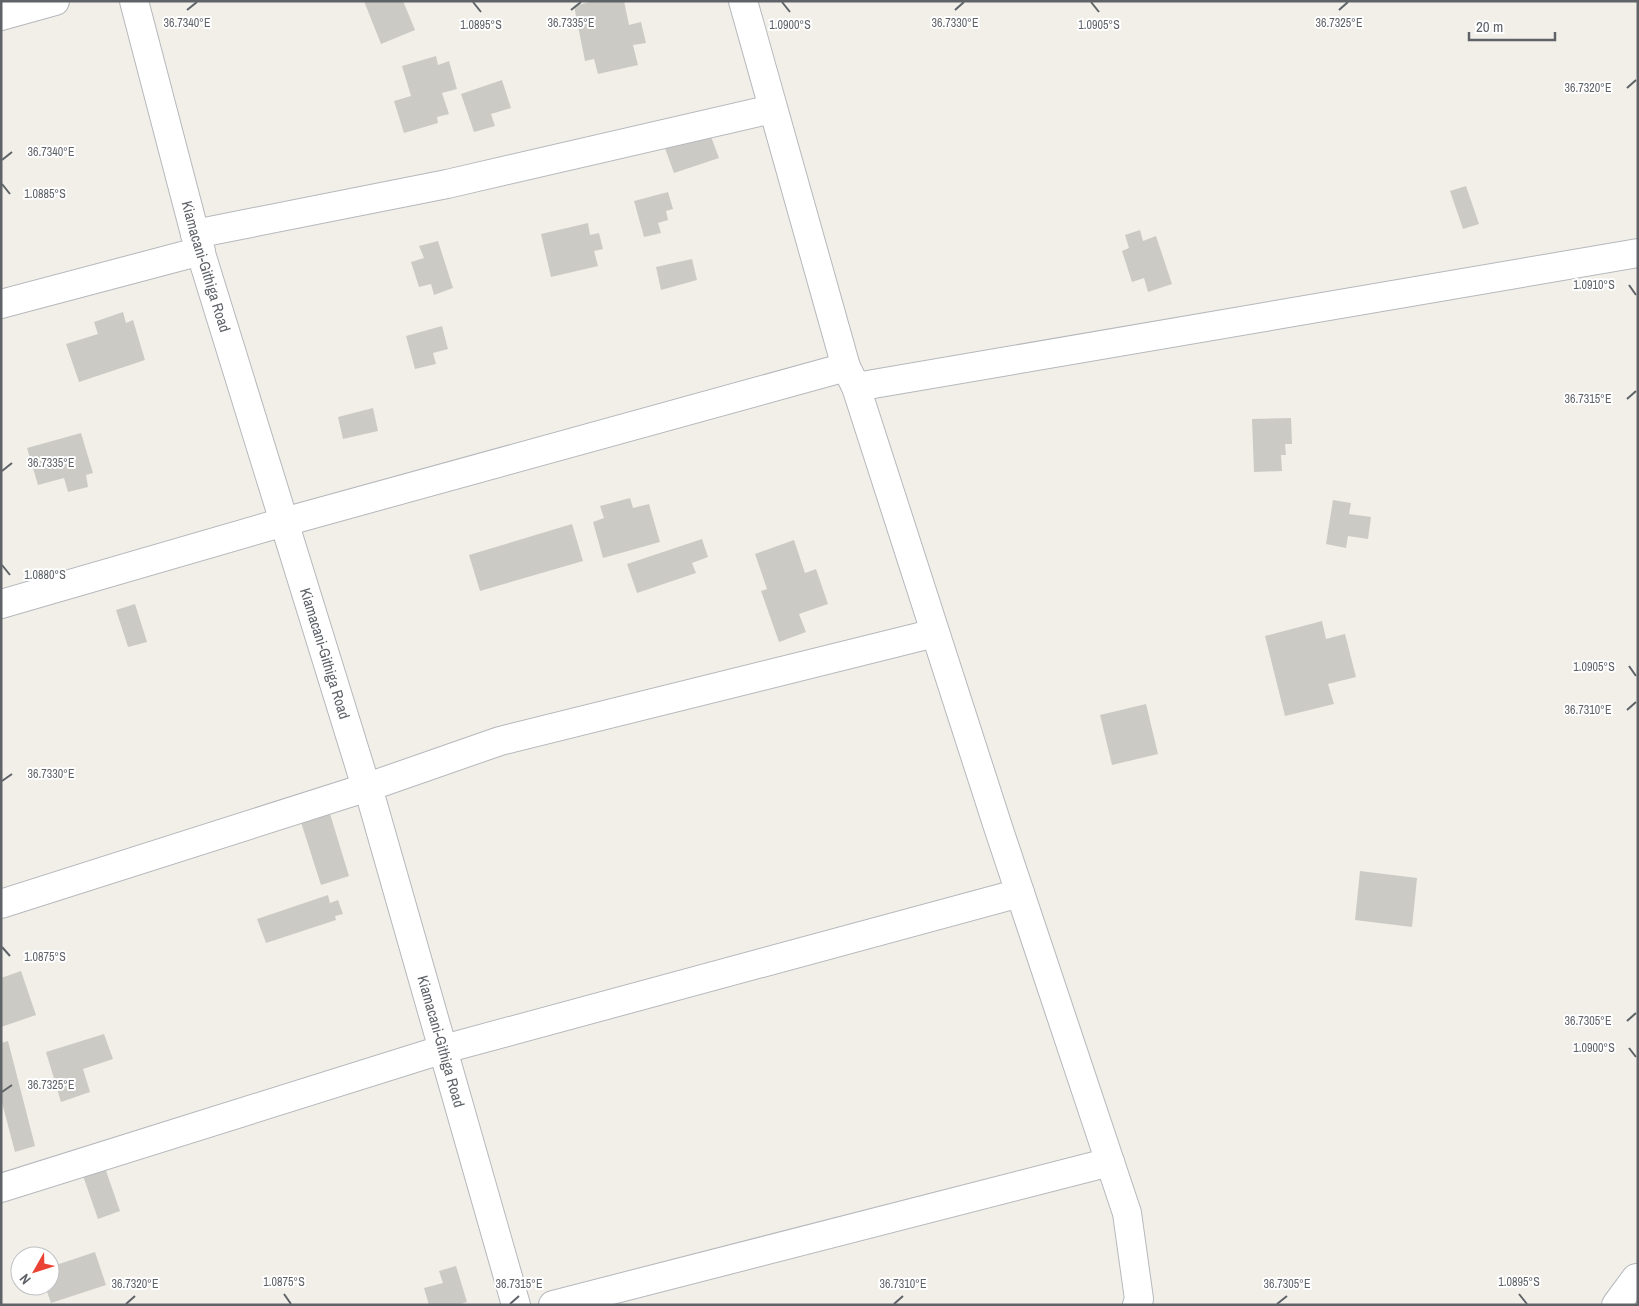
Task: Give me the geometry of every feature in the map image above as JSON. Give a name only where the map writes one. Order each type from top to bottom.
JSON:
[{"type":"street","points":[[1,16],[56,1]]},
{"type":"street","name":"Kiamacani-Githiga Road","points":[[134,1],[198,243],[362,774],[368,788],[516,1305]]},
{"type":"street","points":[[743,1],[772,109],[851,377],[1127,1213],[1139,1299],[1137,1305]]},
{"type":"street","points":[[1,304],[198,243],[772,109]]},
{"type":"street","points":[[1,604],[284,522],[851,377],[1638,253]]},
{"type":"street","points":[[1,904],[368,788],[500,741],[935,633]]},
{"type":"street","points":[[1,1188],[444,1049],[1020,893]]},
{"type":"street","points":[[553,1305],[1110,1162]]},
{"type":"street","points":[[1616,1305],[1636,1278]]},
{"type":"building","points":[[364,1],[403,1],[415,30],[381,44]]},
{"type":"building","points":[[594,1],[624,1],[629,25],[641,22],[646,43],[633,45],[638,65],[598,74],[594,59],[585,61],[574,6]]},
{"type":"building","points":[[436,56],[438,65],[449,61],[457,89],[442,93],[449,114],[437,117],[438,123],[404,133],[394,101],[411,96],[402,66]]},
{"type":"building","points":[[502,80],[511,108],[491,114],[495,126],[474,132],[461,94]]},
{"type":"building","points":[[710,134],[719,158],[674,173],[662,140]]},
{"type":"building","points":[[1466,186],[1479,224],[1463,229],[1450,191]]},
{"type":"building","points":[[668,192],[673,209],[666,211],[668,220],[658,223],[661,233],[644,237],[634,201]]},
{"type":"building","points":[[588,223],[590,235],[599,233],[603,249],[594,251],[598,266],[551,277],[541,234]]},
{"type":"building","points":[[1140,230],[1143,241],[1156,236],[1172,284],[1148,292],[1144,278],[1132,282],[1122,251],[1129,248],[1125,235]]},
{"type":"building","points":[[438,241],[453,288],[434,295],[431,284],[419,287],[411,262],[424,258],[419,246]]},
{"type":"building","points":[[692,259],[697,280],[661,290],[656,267]]},
{"type":"building","points":[[123,312],[126,323],[133,320],[145,360],[79,382],[66,344],[98,334],[94,322]]},
{"type":"building","points":[[442,326],[448,349],[433,353],[436,364],[415,369],[406,336]]},
{"type":"building","points":[[373,408],[378,431],[343,439],[338,417]]},
{"type":"building","points":[[1291,418],[1292,444],[1285,444],[1286,455],[1281,455],[1282,471],[1254,472],[1252,419]]},
{"type":"building","points":[[81,433],[93,473],[86,475],[88,487],[68,492],[64,478],[38,485],[27,448]]},
{"type":"building","points":[[630,498],[633,508],[649,504],[660,542],[603,558],[593,522],[604,518],[600,506]]},
{"type":"building","points":[[1333,500],[1351,503],[1349,514],[1371,517],[1368,539],[1348,536],[1346,548],[1326,544]]},
{"type":"building","points":[[572,524],[583,561],[480,591],[469,555]]},
{"type":"building","points":[[702,539],[708,557],[692,563],[696,573],[637,593],[627,564]]},
{"type":"building","points":[[794,540],[805,573],[816,569],[828,604],[799,614],[806,632],[779,642],[761,591],[767,589],[755,554]]},
{"type":"building","points":[[135,604],[147,642],[128,647],[116,610]]},
{"type":"building","points":[[1322,621],[1326,639],[1345,634],[1356,677],[1328,684],[1334,704],[1285,716],[1265,636]]},
{"type":"building","points":[[1146,704],[1158,754],[1112,765],[1100,715]]},
{"type":"building","points":[[327,804],[349,876],[321,885],[298,813]]},
{"type":"building","points":[[1360,871],[1417,878],[1412,927],[1355,920]]},
{"type":"building","points":[[328,895],[330,903],[338,900],[343,914],[335,916],[336,920],[266,943],[257,919]]},
{"type":"building","points":[[21,971],[36,1015],[1,1027],[1,978]]},
{"type":"building","points":[[104,1034],[113,1059],[83,1069],[90,1092],[61,1102],[46,1052]]},
{"type":"building","points":[[8,1041],[35,1146],[15,1152],[1,1099],[1,1043]]},
{"type":"building","points":[[104,1165],[120,1211],[98,1219],[82,1173]]},
{"type":"building","points":[[95,1252],[106,1285],[51,1303],[49,1296],[60,1296],[60,1264]]},
{"type":"building","points":[[456,1266],[467,1302],[457,1305],[429,1305],[424,1288],[443,1283],[439,1271]]}]
